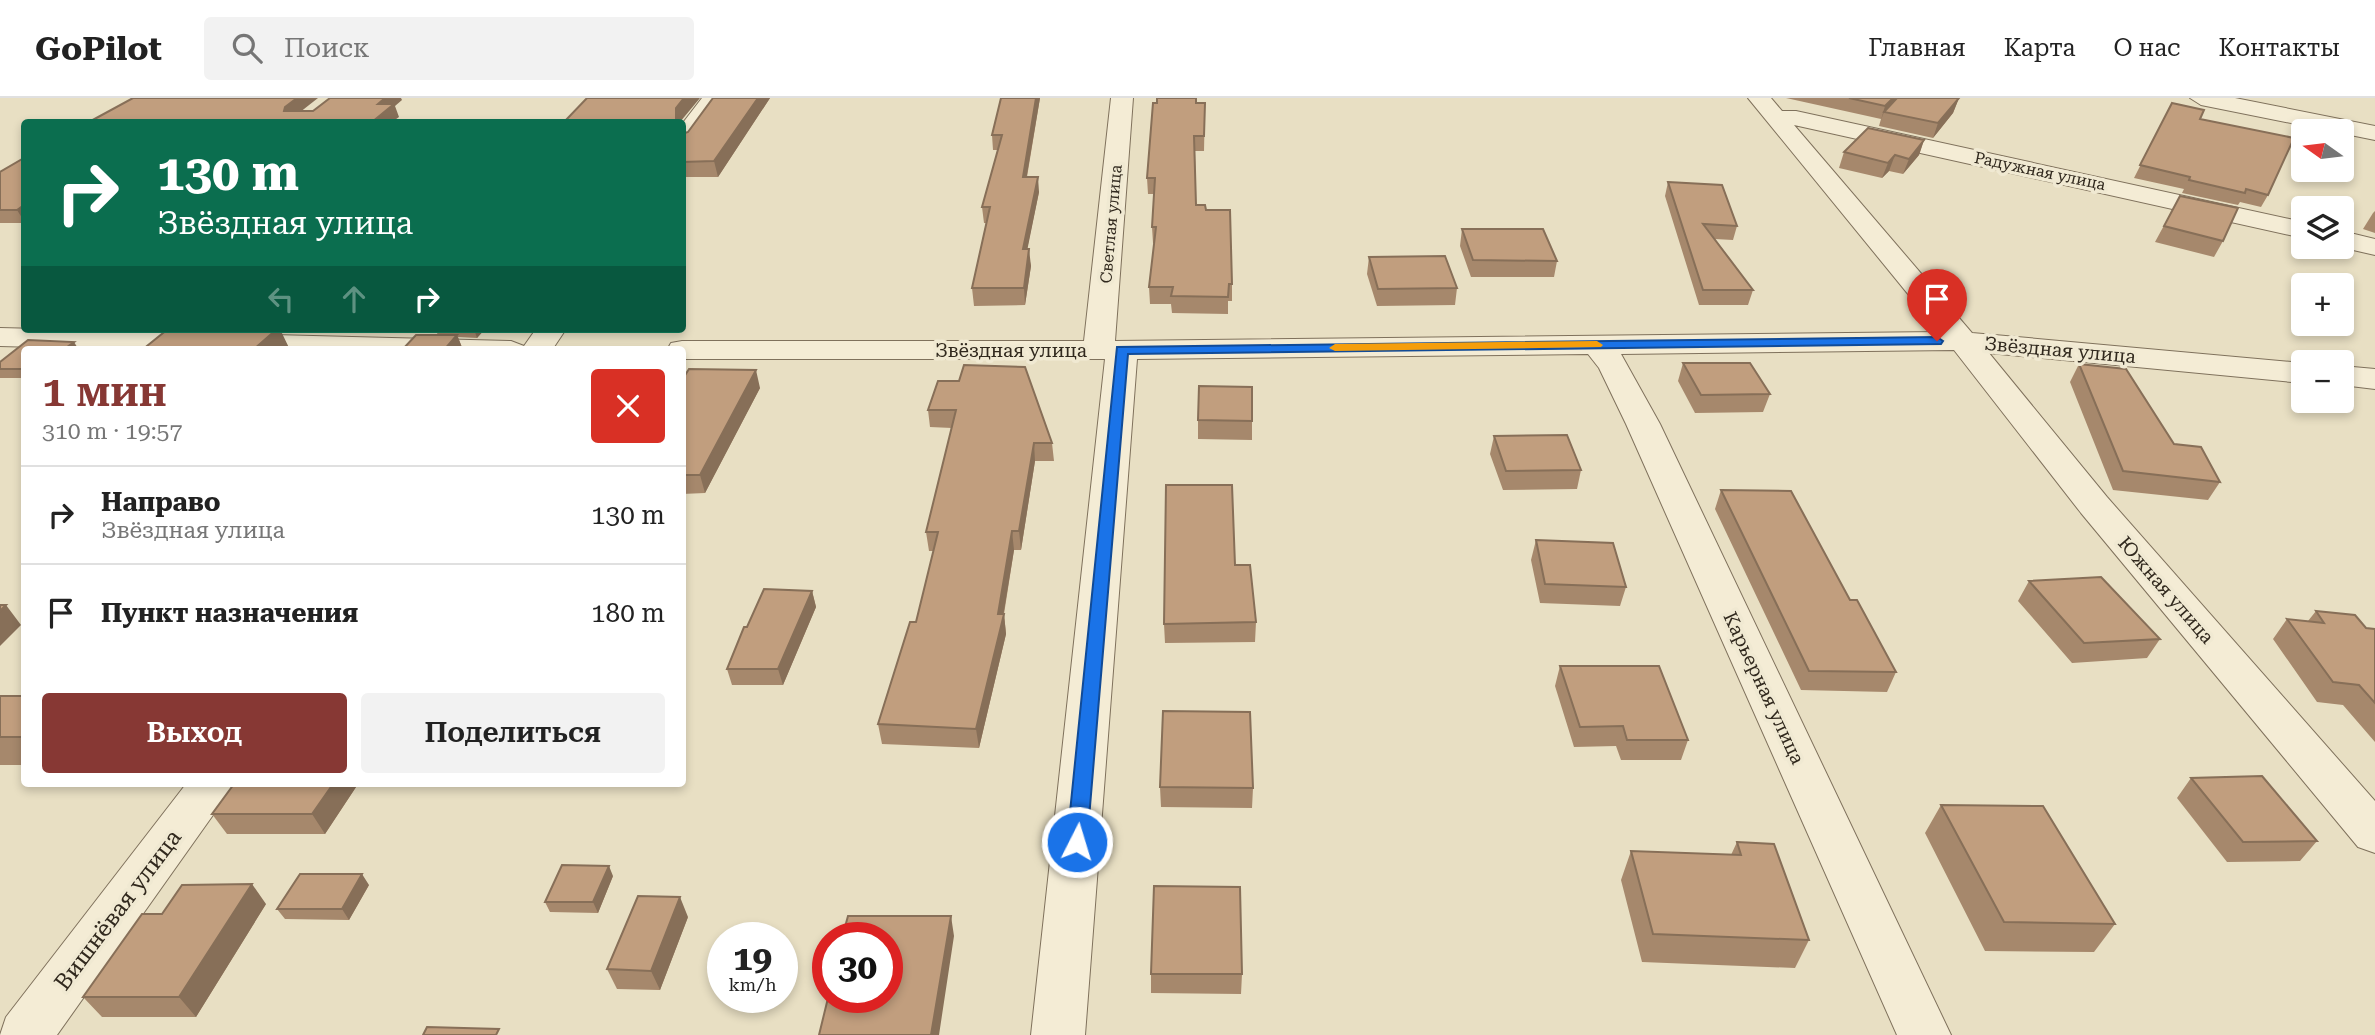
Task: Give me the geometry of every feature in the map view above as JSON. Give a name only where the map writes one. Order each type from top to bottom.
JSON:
[{"type":"street","points":[[686,135],[713,98]]},
{"type":"street","name":"Светлая улица","points":[[1058,1035],[1110,350],[1122,98]]},
{"type":"street","points":[[2201,98],[2375,133]]},
{"type":"street","name":"Радужная улица","points":[[1767,108],[1796,118],[2291,227]]},
{"type":"street","name":"Южная улица","points":[[1767,108],[1963,341],[2094,505],[2375,834]]},
{"type":"street","points":[[2354,242],[2375,247]]},
{"type":"street","points":[[9,338],[344,346]]},
{"type":"street","name":"Звёздная улица","points":[[686,350],[1110,350],[1963,341],[2291,372]]},
{"type":"street","name":"Карьерная улица","points":[[1597,345],[1614,366],[1643,424],[1924,1035]]},
{"type":"street","points":[[2354,377],[2375,379]]},
{"type":"street","name":"Вишнёвая улица","points":[[25,1035],[210,787]]},
{"type":"building","points":[[133,98],[297,98],[285,107],[284,111],[313,111],[330,98],[385,98],[378,104],[394,104],[376,119],[94,119]]},
{"type":"building","points":[[587,98],[684,98],[676,108],[676,119],[567,119]]},
{"type":"building","points":[[713,98],[758,98],[714,161],[686,162],[688,132]]},
{"type":"building","points":[[1001,98],[1036,98],[1023,177],[1038,177],[1023,249],[1029,249],[1024,288],[972,288],[990,207],[982,207],[1002,135],[992,135]]},
{"type":"building","points":[[1157,98],[1196,98],[1196,103],[1205,103],[1204,136],[1194,136],[1196,205],[1205,205],[1206,210],[1230,210],[1232,284],[1229,284],[1228,297],[1171,296],[1173,287],[1149,287],[1156,227],[1152,227],[1155,178],[1147,178],[1153,103],[1157,103]]},
{"type":"building","points":[[1849,98],[1893,98],[1885,106]]},
{"type":"building","points":[[1897,98],[1959,98],[1938,123],[1884,112]]},
{"type":"building","points":[[2172,103],[2204,110],[2200,119],[2291,137],[2291,145],[2268,195],[2246,189],[2245,193],[2189,180],[2190,177],[2140,165]]},
{"type":"building","points":[[1868,128],[1924,140],[1909,159],[1895,155],[1888,163],[1844,152]]},
{"type":"building","points":[[21,160],[21,207],[17,210],[0,210],[0,172]]},
{"type":"building","points":[[1668,182],[1722,185],[1737,226],[1703,224],[1753,290],[1703,290]]},
{"type":"building","points":[[2180,196],[2238,208],[2223,241],[2164,226]]},
{"type":"building","points":[[1462,229],[1543,229],[1557,261],[1473,260]]},
{"type":"building","points":[[1445,256],[1457,288],[1378,289],[1369,257]]},
{"type":"building","points":[[163,333],[272,333],[258,346],[147,346]]},
{"type":"building","points":[[416,335],[457,335],[447,346],[406,346]]},
{"type":"building","points":[[28,340],[74,342],[68,346],[21,346],[21,369],[0,369],[0,362]]},
{"type":"building","points":[[1683,363],[1750,363],[1770,394],[1701,395]]},
{"type":"building","points":[[2079,364],[2126,369],[2174,444],[2201,447],[2220,482],[2123,471]]},
{"type":"building","points":[[964,365],[1025,367],[1052,443],[1034,443],[1019,531],[1012,531],[998,614],[1004,614],[976,729],[878,724],[910,622],[916,622],[938,532],[926,532],[956,410],[928,410],[938,381],[959,381]]},
{"type":"building","points":[[689,369],[756,370],[700,475],[686,475],[686,374]]},
{"type":"building","points":[[1199,386],[1252,387],[1252,421],[1198,420]]},
{"type":"building","points":[[1567,435],[1581,470],[1506,471],[1494,436]]},
{"type":"building","points":[[1166,485],[1232,485],[1235,565],[1250,565],[1256,622],[1164,624]]},
{"type":"building","points":[[1721,490],[1791,491],[1850,600],[1857,600],[1896,672],[1809,671]]},
{"type":"building","points":[[1536,540],[1613,543],[1626,587],[1545,584]]},
{"type":"building","points":[[2101,577],[2160,639],[2084,643],[2029,581]]},
{"type":"building","points":[[764,589],[812,591],[778,669],[727,669],[744,627],[747,627]]},
{"type":"building","points":[[2316,611],[2355,615],[2366,628],[2375,629],[2375,703],[2359,685],[2333,682],[2287,619],[2324,623]]},
{"type":"building","points":[[1560,666],[1659,666],[1688,740],[1627,740],[1623,726],[1580,727]]},
{"type":"building","points":[[0,696],[21,696],[21,737],[0,737]]},
{"type":"building","points":[[1163,711],[1250,712],[1253,788],[1160,787]]},
{"type":"building","points":[[2262,776],[2317,841],[2243,842],[2191,778]]},
{"type":"building","points":[[232,787],[331,787],[312,814],[212,814]]},
{"type":"building","points":[[1941,805],[2043,806],[2115,924],[2004,922]]},
{"type":"building","points":[[1737,842],[1774,844],[1809,940],[1653,934],[1631,851],[1741,855]]},
{"type":"building","points":[[562,865],[609,866],[593,902],[545,902]]},
{"type":"building","points":[[300,874],[362,874],[342,909],[277,909]]},
{"type":"building","points":[[252,884],[179,997],[83,997],[142,914],[162,914],[182,885]]},
{"type":"building","points":[[1154,886],[1240,887],[1242,974],[1151,974]]},
{"type":"building","points":[[638,896],[680,897],[651,971],[607,969]]},
{"type":"building","points":[[848,916],[951,916],[931,1035],[819,1035],[824,1013],[903,1013],[903,922],[846,922]]},
{"type":"building","points":[[427,1027],[499,1029],[496,1035],[423,1035]]},
{"type":"slow traffic","points":[[1335,348],[1597,345]]},
{"type":"route","points":[[1077,842],[1122,350],[1937,341]]}]
